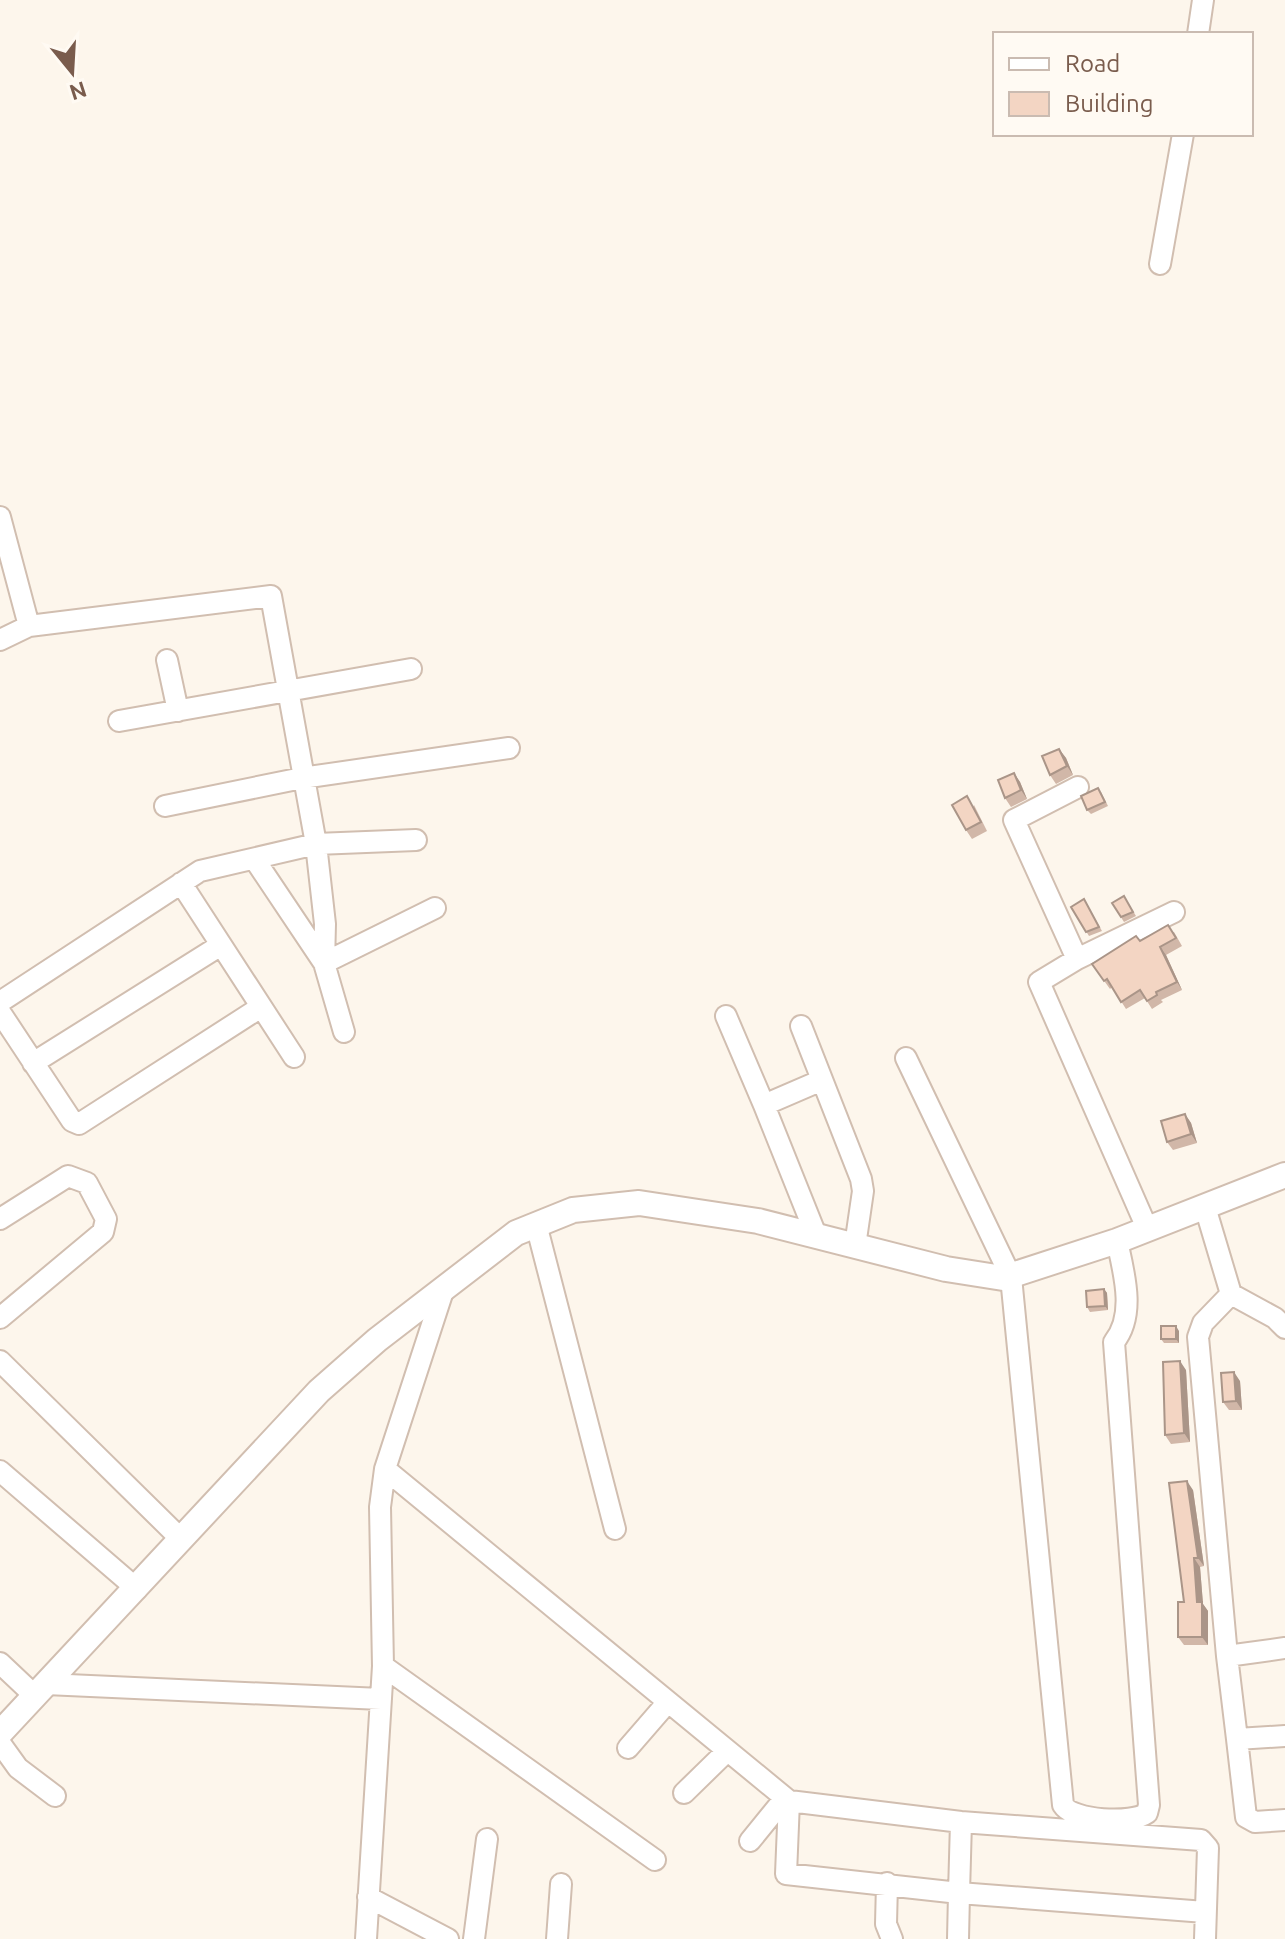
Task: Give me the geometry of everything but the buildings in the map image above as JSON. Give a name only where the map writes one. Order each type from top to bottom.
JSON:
[{"type":"street","points":[[1198,32],[1203,0]]},
{"type":"street","points":[[1160,264],[1183,136]]},
{"type":"street","points":[[0,517],[29,626]]},
{"type":"street","points":[[0,640],[29,626],[271,596],[316,844],[325,924],[324,963],[344,1032]]},
{"type":"street","points":[[167,660],[178,711]]},
{"type":"street","points":[[119,721],[411,669]]},
{"type":"street","points":[[165,806],[302,778],[509,748]]},
{"type":"street","points":[[1077,959],[1006,824],[1078,787]]},
{"type":"street","points":[[0,1002],[200,871],[316,844],[416,840]]},
{"type":"street","points":[[255,860],[324,963]]},
{"type":"street","points":[[181,883],[294,1057]]},
{"type":"street","points":[[324,963],[435,908]]},
{"type":"street","points":[[1147,1228],[1039,982],[1077,959],[1174,912]]},
{"type":"street","points":[[33,1063],[221,945]]},
{"type":"street","points":[[0,1012],[72,1121],[79,1124],[261,1007]]},
{"type":"street","points":[[726,1016],[816,1235]]},
{"type":"street","points":[[801,1026],[861,1179],[863,1191],[855,1246]]},
{"type":"street","points":[[906,1058],[1011,1277],[1063,1805],[1080,1817],[1137,1818],[1147,1813],[1149,1805],[1114,1342],[1125,1329],[1125,1279],[1117,1241]]},
{"type":"street","points":[[764,1105],[822,1080]]},
{"type":"street","points":[[0,1733],[319,1391],[377,1340],[516,1233],[536,1224],[584,1208],[639,1203],[758,1221],[946,1269],[994,1278],[1011,1277],[1117,1241],[1285,1175]]},
{"type":"street","points":[[0,1219],[68,1176],[87,1183],[106,1219],[103,1232],[0,1318]]},
{"type":"street","points":[[1205,1207],[1231,1294],[1275,1318],[1285,1328]]},
{"type":"street","points":[[536,1224],[615,1529]]},
{"type":"street","points":[[366,1939],[383,1666],[380,1523],[385,1469],[443,1291]]},
{"type":"street","points":[[1231,1294],[1203,1323],[1198,1337],[1227,1656],[1246,1817],[1255,1822],[1285,1820]]},
{"type":"street","points":[[0,1361],[182,1540]]},
{"type":"street","points":[[385,1469],[787,1799],[961,1822],[1201,1840],[1208,1848],[1205,1939]]},
{"type":"street","points":[[0,1471],[137,1589]]},
{"type":"street","points":[[1227,1656],[1285,1648]]},
{"type":"street","points":[[0,1663],[40,1690],[381,1699]]},
{"type":"street","points":[[383,1666],[655,1860]]},
{"type":"street","points":[[628,1748],[667,1703]]},
{"type":"street","points":[[1237,1739],[1285,1736]]},
{"type":"street","points":[[0,1743],[18,1768],[55,1796]]},
{"type":"street","points":[[684,1793],[726,1752]]},
{"type":"street","points":[[750,1841],[787,1799]]},
{"type":"street","points":[[787,1799],[786,1874],[959,1893],[1205,1912]]},
{"type":"street","points":[[958,1939],[961,1822]]},
{"type":"street","points":[[474,1939],[487,1839]]},
{"type":"street","points":[[887,1883],[886,1924],[892,1939]]},
{"type":"street","points":[[557,1939],[561,1884]]},
{"type":"street","points":[[368,1897],[448,1939]]}]
